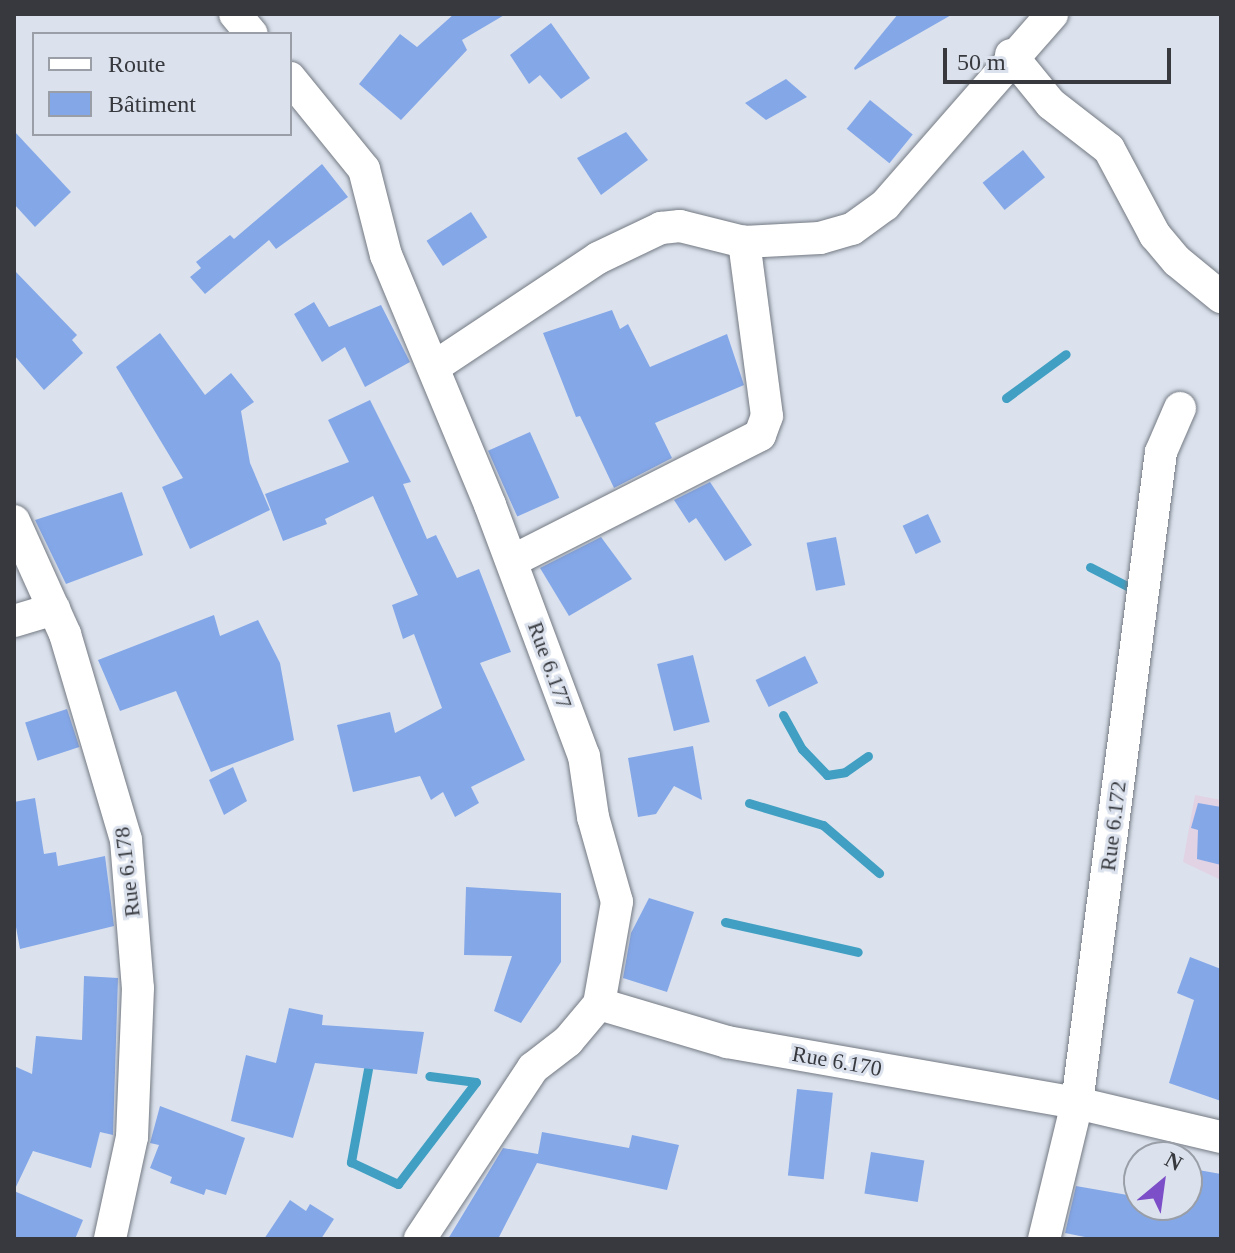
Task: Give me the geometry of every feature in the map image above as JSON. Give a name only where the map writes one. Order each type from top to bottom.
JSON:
[{"type":"street","points":[[235,14],[250,32]]},
{"type":"street","points":[[434,367],[598,258],[661,228],[680,226],[744,242],[820,238],[852,229],[885,205],[1011,55],[1052,14]]},
{"type":"street","points":[[1011,55],[1051,104],[1109,149],[1155,235],[1177,261],[1221,297]]},
{"type":"street","name":"Rue 6.177","points":[[292,80],[364,169],[386,255],[512,561],[584,756],[593,817],[617,902],[599,1004],[568,1041],[533,1068],[420,1239]]},
{"type":"street","points":[[512,561],[760,435],[767,416],[744,242]]},
{"type":"street","name":"Rue 6.172","points":[[1044,1239],[1077,1103],[1161,452],[1180,408]]},
{"type":"street","name":"Rue 6.178","points":[[14,521],[54,609],[103,746],[126,840],[138,988],[132,1137],[110,1239]]},
{"type":"street","points":[[14,621],[54,609]]},
{"type":"street","name":"Rue 6.170","points":[[599,1004],[727,1042],[1077,1103]]},
{"type":"street","points":[[1077,1103],[1221,1137]]},
{"type":"shaded area","points":[[1195,795],[1221,800],[1221,880],[1183,862]]},
{"type":"building","points":[[454,14],[506,14],[462,40],[467,50],[401,120],[359,84],[400,34],[417,47]]},
{"type":"building","points":[[898,14],[953,14],[855,70],[854,68]]},
{"type":"building","points":[[551,23],[590,78],[561,99],[540,75],[529,84],[510,55]]},
{"type":"building","points":[[786,79],[807,97],[766,120],[745,103]]},
{"type":"building","points":[[870,100],[913,135],[889,163],[847,129]]},
{"type":"building","points":[[14,131],[71,192],[35,227],[14,204]]},
{"type":"building","points":[[626,132],[648,160],[601,195],[577,158]]},
{"type":"building","points":[[1023,150],[1045,177],[1005,210],[983,183]]},
{"type":"building","points":[[322,164],[348,197],[276,249],[269,240],[205,294],[190,277],[201,268],[196,262],[230,235],[234,239]]},
{"type":"building","points":[[471,212],[487,237],[443,266],[427,241]]},
{"type":"building","points":[[14,270],[77,335],[72,340],[83,353],[44,390],[14,355]]},
{"type":"building","points":[[314,302],[329,327],[381,305],[410,362],[365,387],[345,347],[322,362],[294,314]]},
{"type":"building","points":[[612,310],[620,329],[628,324],[650,367],[727,334],[744,385],[655,423],[672,458],[614,488],[580,416],[576,417],[543,333]]},
{"type":"building","points":[[160,333],[205,395],[231,373],[254,402],[241,411],[250,463],[270,510],[190,549],[162,487],[183,478],[116,367]]},
{"type":"building","points":[[370,400],[411,482],[403,484],[427,539],[436,535],[457,578],[479,569],[511,652],[480,663],[525,760],[471,787],[479,803],[455,817],[443,792],[431,800],[420,776],[353,792],[337,725],[390,712],[395,733],[442,708],[414,634],[403,639],[392,605],[418,595],[373,496],[325,519],[327,524],[283,541],[265,494],[349,462],[328,420]]},
{"type":"building","points":[[530,432],[559,498],[517,516],[488,451]]},
{"type":"building","points":[[710,482],[752,545],[725,561],[696,518],[689,523],[674,500]]},
{"type":"building","points":[[122,492],[143,555],[66,584],[35,520]]},
{"type":"building","points":[[928,514],[941,542],[916,554],[903,526]]},
{"type":"building","points":[[601,537],[632,579],[569,616],[540,568]]},
{"type":"building","points":[[836,537],[845,585],[816,591],[807,543]]},
{"type":"building","points":[[214,615],[220,636],[258,620],[280,663],[294,740],[211,772],[176,691],[120,711],[98,660]]},
{"type":"building","points":[[693,655],[710,722],[674,731],[657,664]]},
{"type":"building","points":[[805,656],[818,683],[769,707],[756,680]]},
{"type":"building","points":[[67,709],[79,747],[38,761],[25,723]]},
{"type":"building","points":[[693,746],[702,800],[674,786],[656,814],[638,817],[628,758]]},
{"type":"building","points":[[233,767],[247,801],[224,815],[209,780]]},
{"type":"building","points":[[35,798],[44,854],[56,852],[58,866],[105,856],[114,926],[20,949],[14,916],[14,802]]},
{"type":"building","points":[[1198,803],[1221,807],[1221,865],[1197,859],[1198,830],[1191,828]]},
{"type":"building","points":[[466,887],[561,893],[561,962],[521,1023],[494,1011],[512,956],[464,955]]},
{"type":"building","points":[[649,898],[694,912],[667,992],[623,978],[631,933]]},
{"type":"building","points":[[1190,957],[1221,969],[1221,1101],[1169,1083],[1194,1000],[1177,993]]},
{"type":"building","points":[[84,976],[118,978],[113,1135],[100,1132],[91,1168],[33,1151],[14,1191],[14,1066],[32,1074],[36,1036],[82,1040]]},
{"type":"building","points":[[289,1008],[323,1015],[322,1025],[424,1032],[417,1074],[315,1063],[293,1138],[231,1121],[246,1055],[276,1063]]},
{"type":"building","points":[[797,1089],[833,1093],[824,1179],[788,1176]]},
{"type":"building","points":[[160,1106],[245,1138],[226,1195],[206,1189],[204,1195],[170,1183],[172,1177],[150,1168],[159,1145],[150,1143]]},
{"type":"building","points":[[542,1132],[629,1148],[632,1135],[679,1145],[667,1190],[537,1163],[498,1239],[448,1239],[503,1148],[538,1154]]},
{"type":"building","points":[[871,1152],[924,1160],[918,1202],[864,1193]]},
{"type":"building","points":[[1203,1171],[1221,1174],[1221,1239],[1095,1239],[1065,1233],[1076,1186],[1123,1194],[1123,1221],[1203,1221]]},
{"type":"building","points":[[14,1191],[83,1220],[75,1239],[14,1239]]},
{"type":"building","points":[[290,1200],[306,1211],[310,1204],[334,1219],[321,1239],[264,1239]]},
{"type":"waterway","points":[[1006,398],[1066,354]]},
{"type":"waterway","points":[[1090,567],[1131,588]]},
{"type":"waterway","points":[[783,715],[802,749],[827,775],[845,772],[868,756]]},
{"type":"waterway","points":[[749,803],[823,825],[879,873]]},
{"type":"waterway","points":[[725,922],[858,952]]},
{"type":"waterway","points":[[368,1069],[351,1162],[398,1184],[476,1082],[429,1076]]}]
